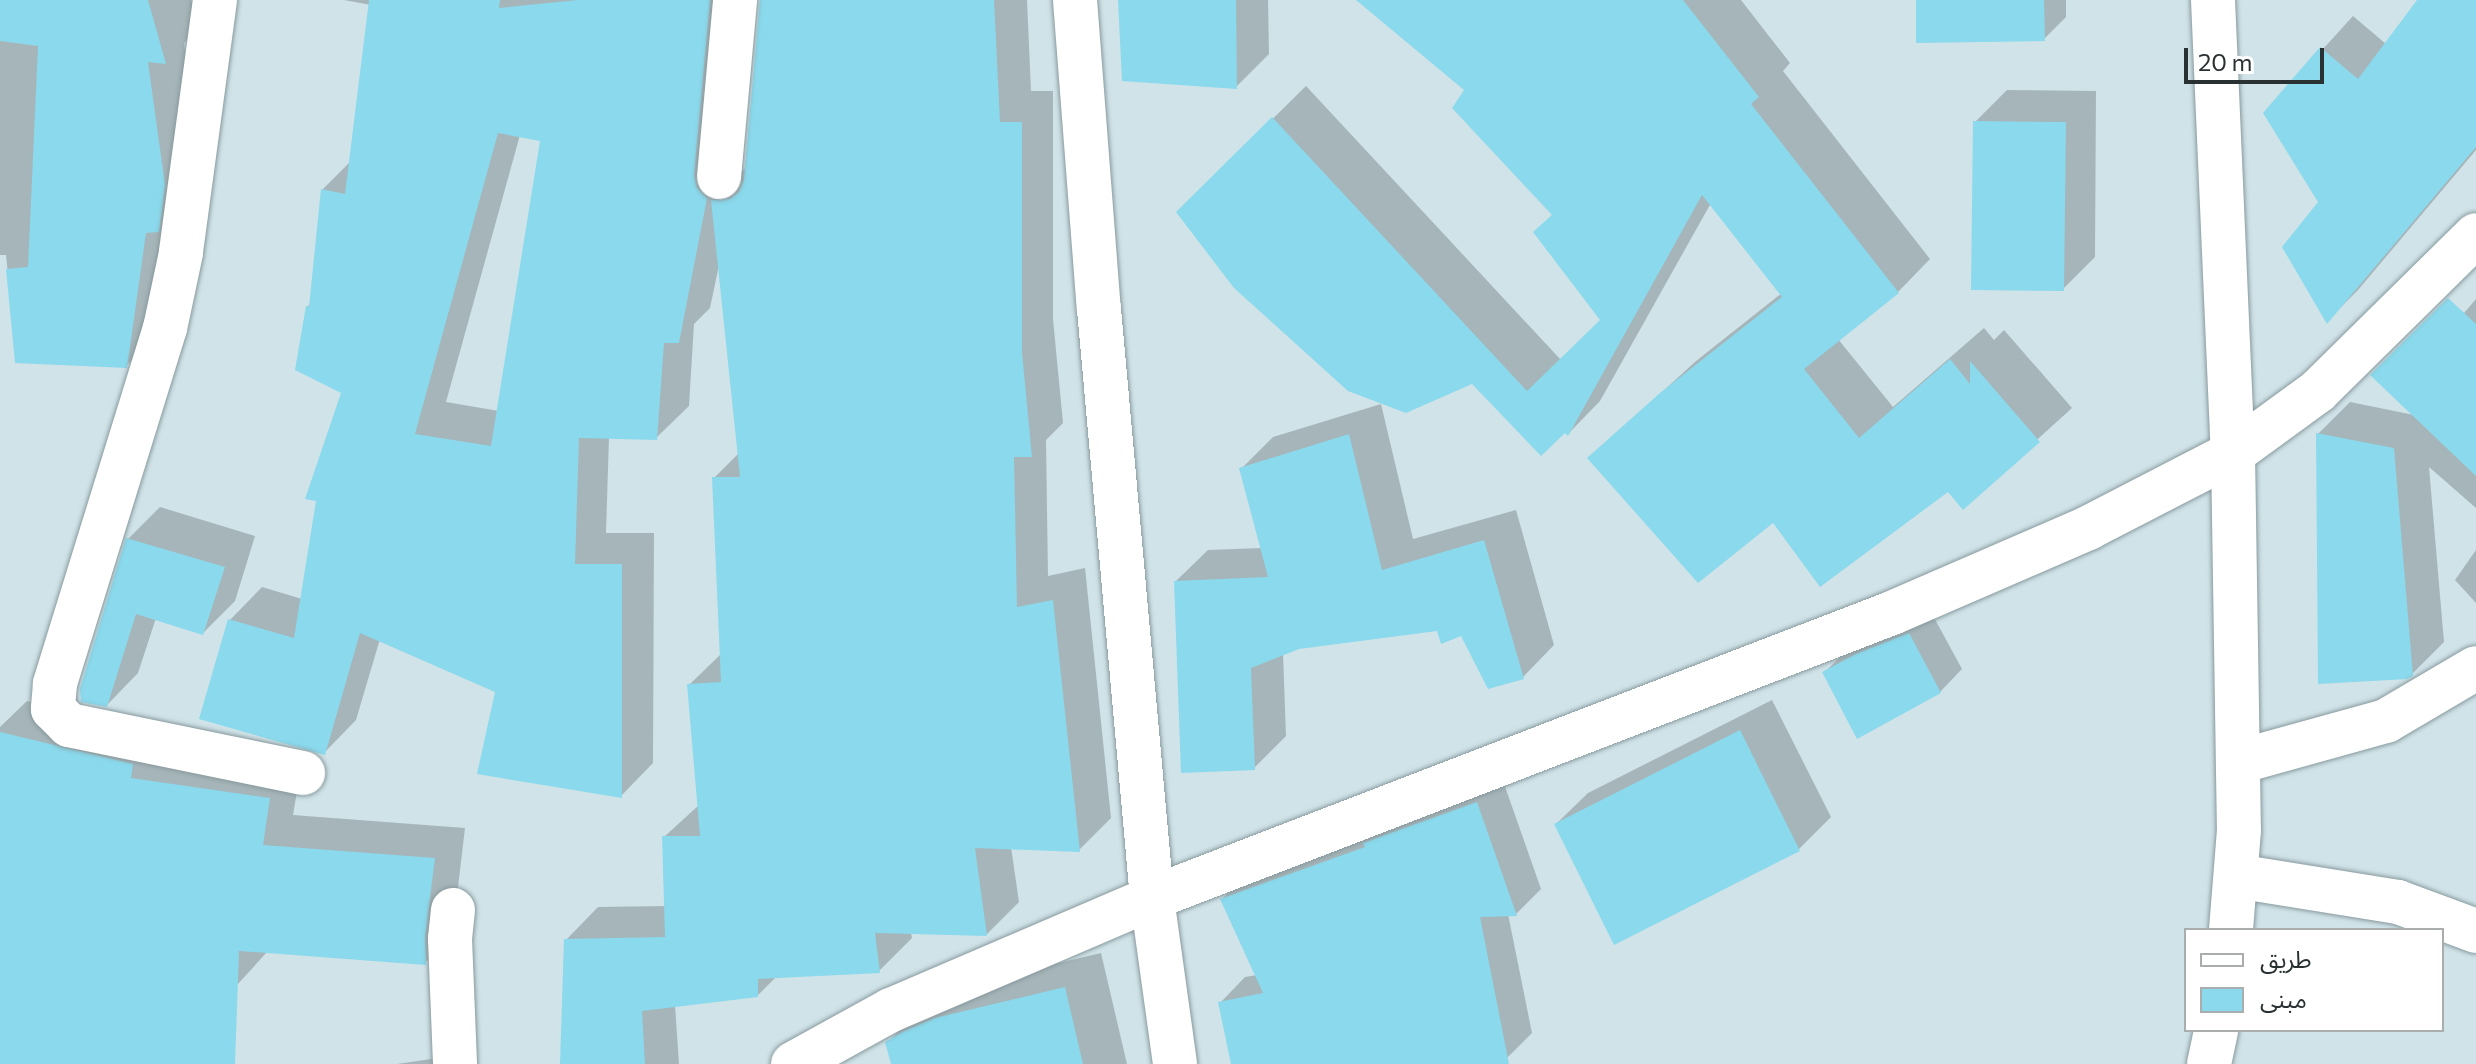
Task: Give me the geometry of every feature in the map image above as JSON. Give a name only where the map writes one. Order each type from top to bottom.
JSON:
[{"type":"street","points":[[215,0],[181,253],[165,328],[55,684],[53,709],[69,725],[303,773]]},
{"type":"street","points":[[719,177],[735,0]]},
{"type":"street","points":[[1075,0],[1152,898],[1175,1064]]},
{"type":"street","points":[[2213,0],[2233,453],[2238,762],[2236,876],[2231,928]]},
{"type":"street","points":[[793,1064],[891,1010],[1152,898],[1892,613],[2088,528],[2233,453],[2318,391],[2476,235]]},
{"type":"street","points":[[2238,762],[2386,721],[2476,668]]},
{"type":"street","points":[[2236,876],[2398,902],[2476,931]]},
{"type":"street","points":[[453,910],[450,939],[455,1064]]},
{"type":"street","points":[[2209,1064],[2216,1032]]},
{"type":"building","points":[[0,0],[148,0],[166,64],[148,62],[165,185],[159,232],[146,233],[127,368],[15,363],[6,269],[28,267],[38,46],[0,41]]},
{"type":"building","points":[[369,0],[500,0],[499,8],[578,0],[710,0],[694,175],[697,188],[707,198],[679,343],[664,343],[657,440],[579,438],[575,564],[622,564],[622,798],[477,774],[495,692],[360,633],[325,755],[199,719],[228,619],[294,638],[316,501],[305,499],[341,393],[295,370],[306,306],[309,307],[321,189],[345,194]],"holes":[[[498,133],[540,141],[491,446],[415,434]]]},
{"type":"building","points":[[760,0],[994,0],[1000,122],[1022,122],[1022,352],[1032,457],[1014,457],[1017,607],[1053,600],[1080,852],[975,848],[987,936],[875,933],[880,973],[758,979],[758,997],[642,1011],[645,1064],[560,1064],[564,939],[665,937],[662,836],[700,836],[687,684],[721,682],[712,477],[740,477],[711,200],[730,199],[739,192],[744,180]]},
{"type":"building","points":[[1118,0],[1236,0],[1237,89],[1122,81]]},
{"type":"building","points":[[1356,0],[1683,0],[1759,97],[1751,104],[1899,293],[1804,369],[1859,438],[1950,359],[1970,384],[1970,361],[2040,442],[1963,510],[1948,492],[1820,587],[1773,523],[1698,583],[1587,458],[1660,393],[1782,297],[1702,195],[1568,436],[1565,433],[1541,456],[1472,384],[1406,413],[1348,391],[1234,288],[1176,212],[1272,117],[1527,391],[1600,320],[1533,232],[1552,215],[1452,108],[1464,90]]},
{"type":"building","points":[[1916,0],[2044,0],[2045,41],[1916,43]]},
{"type":"building","points":[[2417,0],[2476,0],[2476,147],[2327,324],[2282,247],[2318,202],[2263,113],[2320,47],[2358,79]]},
{"type":"building","points":[[1973,121],[2066,122],[2064,291],[1971,290]]},
{"type":"building","points":[[2448,298],[2476,324],[2476,476],[2370,375]]},
{"type":"building","points":[[2316,433],[2394,448],[2413,676],[2407,679],[2318,684]]},
{"type":"building","points":[[1349,434],[1382,570],[1484,540],[1524,679],[1488,689],[1461,636],[1441,644],[1437,631],[1299,649],[1251,668],[1255,770],[1181,773],[1174,581],[1268,577],[1239,468]]},
{"type":"building","points":[[126,538],[225,567],[203,635],[136,614],[107,707],[81,702],[80,689]]},
{"type":"building","points":[[1909,633],[1941,693],[1857,739],[1822,672],[1856,654]]},
{"type":"building","points":[[1740,730],[1800,851],[1614,945],[1554,824]]},
{"type":"building","points":[[0,732],[133,764],[131,778],[270,798],[263,845],[435,858],[425,937],[426,965],[239,951],[235,1064],[0,1064]]},
{"type":"building","points":[[1477,802],[1517,916],[1480,917],[1509,1064],[1231,1064],[1218,1002],[1263,993],[1220,899],[1365,847],[1363,843]]},
{"type":"building","points":[[1065,987],[1083,1064],[891,1064],[885,1042],[902,1032],[935,1018]]}]
